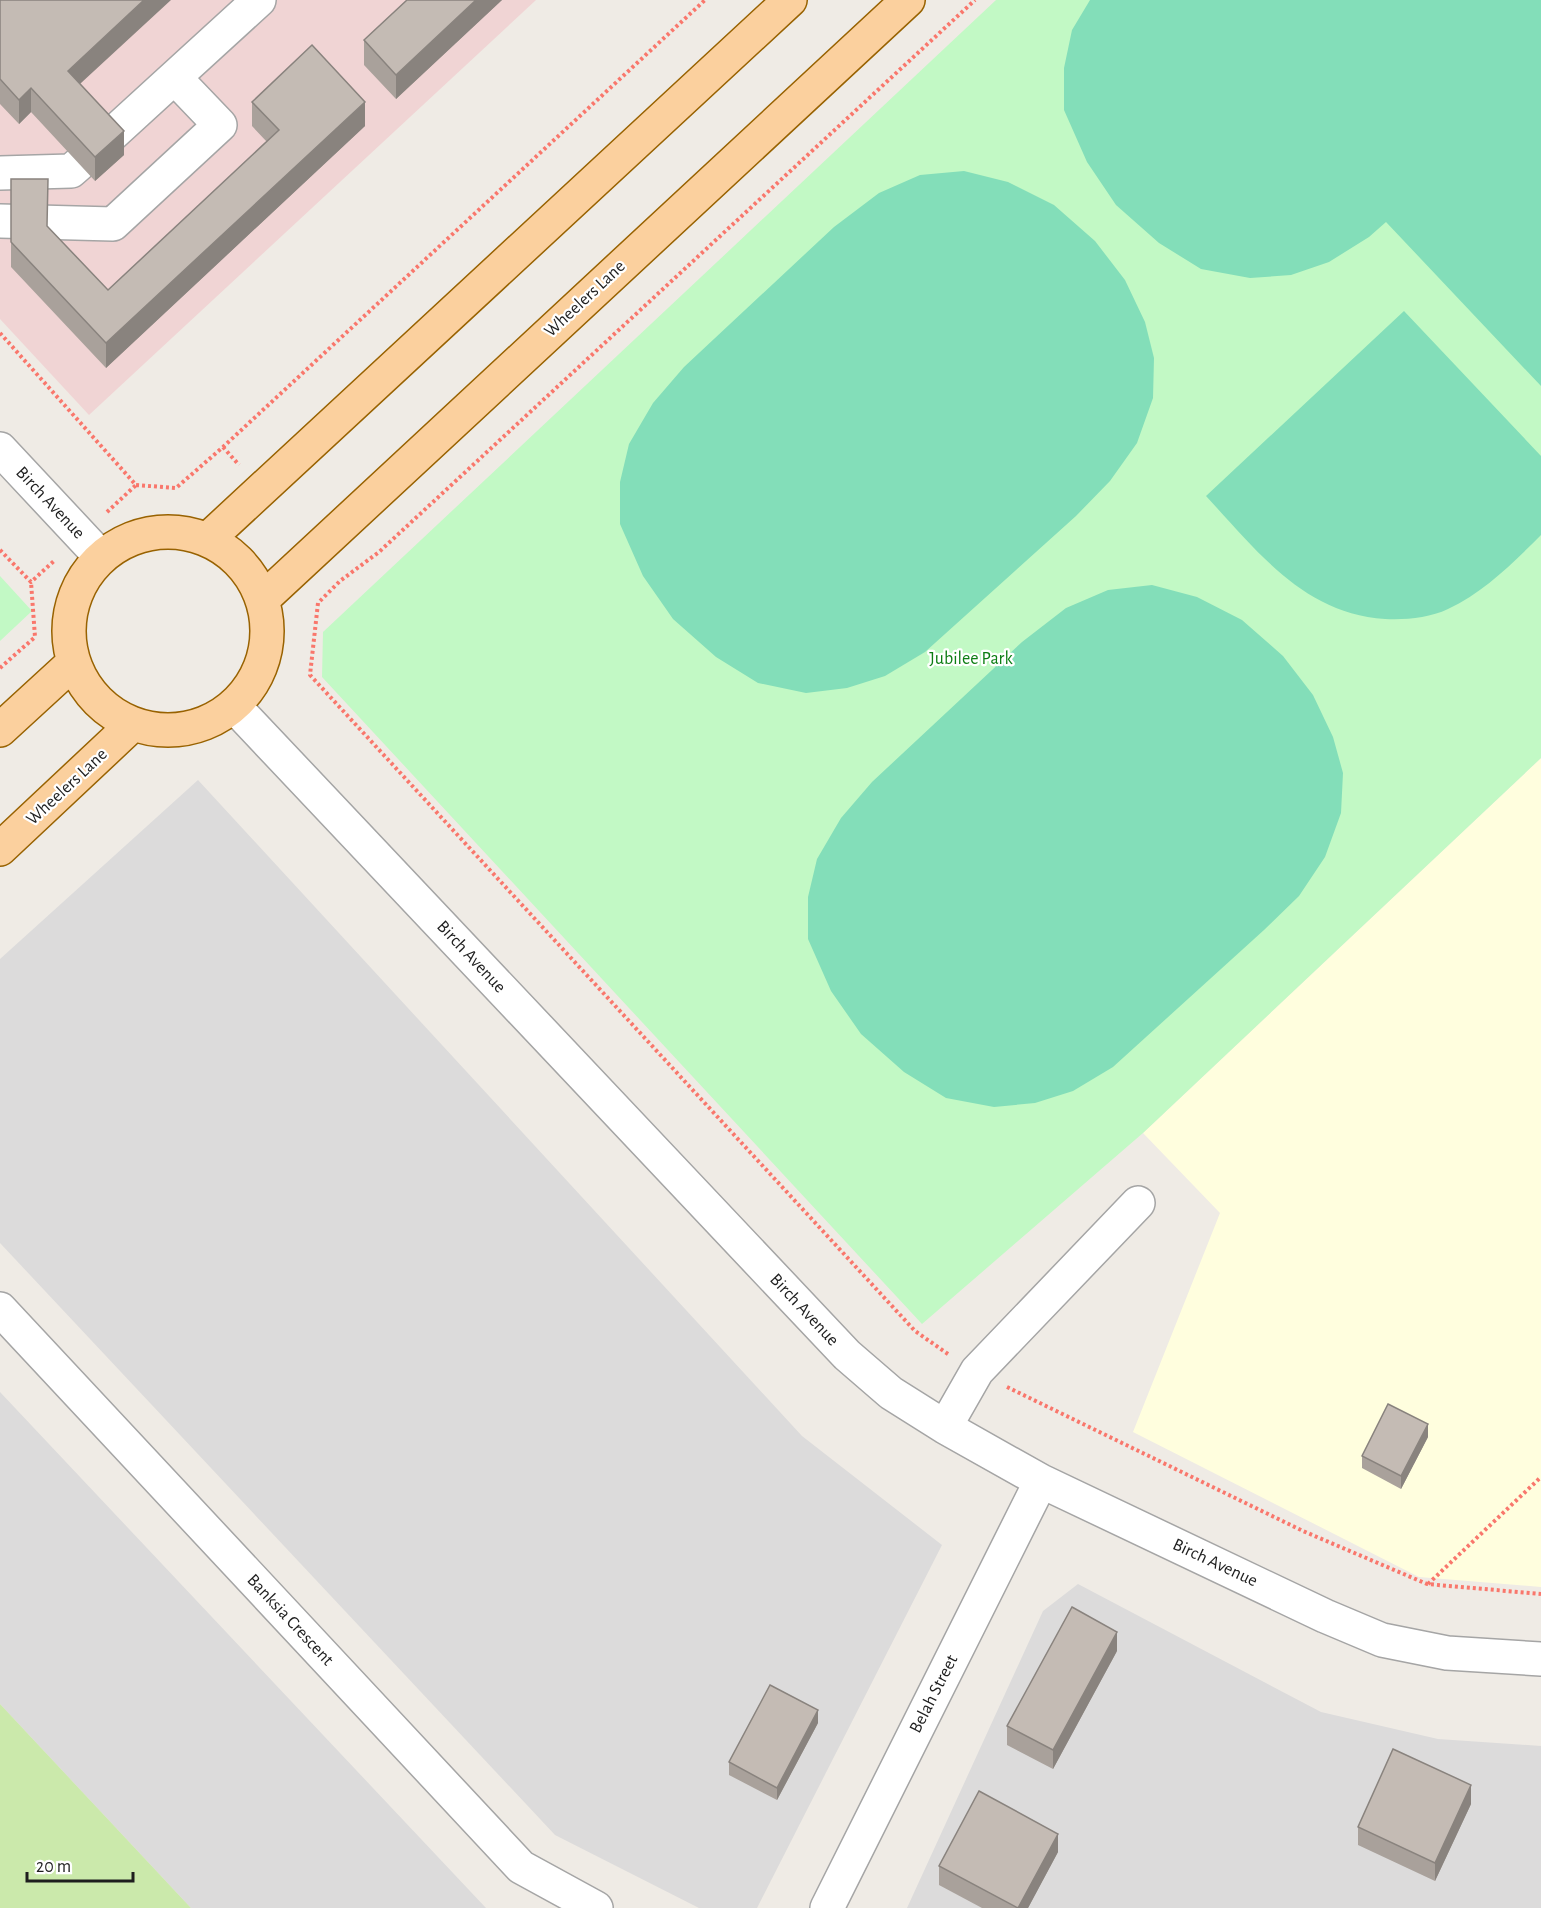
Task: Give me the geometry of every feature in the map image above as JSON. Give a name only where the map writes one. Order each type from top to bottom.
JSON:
[{"type":"main road","points":[[207,540],[790,0]]},
{"type":"main road","name":"Wheelers Lane","points":[[263,599],[908,0]]},
{"type":"main road","points":[[156,532],[183,532],[207,540],[231,554],[250,574],[263,599],[268,628],[265,657],[253,683],[234,706],[212,721],[187,729],[160,730],[133,724],[109,711],[89,692],[73,663],[69,638],[71,609],[82,580],[101,557],[131,538],[156,532]]},
{"type":"main road","points":[[0,730],[73,663]]},
{"type":"main road","name":"Wheelers Lane","points":[[0,849],[133,724]]},
{"type":"street","points":[[108,138],[259,0]]},
{"type":"street","points":[[0,221],[113,224],[220,125],[175,78]]},
{"type":"street","points":[[0,172],[71,171],[79,164]]},
{"type":"street","name":"Birch Avenue","points":[[0,449],[101,557]]},
{"type":"street","name":"Birch Avenue","points":[[234,706],[847,1355],[891,1393],[945,1427],[1041,1481],[1325,1616],[1382,1640],[1447,1653],[1541,1659]]},
{"type":"street","points":[[945,1427],[977,1371],[1138,1203]]},
{"type":"street","name":"Banksia Crescent","points":[[0,1309],[520,1867],[596,1908]]},
{"type":"street","name":"Belah Street","points":[[827,1908],[1041,1481]]},
{"type":"path","points":[[0,333],[136,485],[176,488],[705,0]]},
{"type":"path","points":[[975,0],[379,552],[340,581],[318,603],[310,675],[915,1331],[977,1371],[1303,1531],[1427,1584],[1541,1594]]},
{"type":"path","points":[[0,668],[34,637],[31,582]]},
{"type":"path","points":[[1427,1584],[1541,1477]]},
{"type":"shaded area","points":[[0,0],[536,0],[89,415],[0,319]]},
{"type":"shaded area","points":[[1541,758],[1541,1587],[1419,1577],[1133,1432],[1220,1213],[1143,1133]]},
{"type":"shaded area","points":[[198,780],[802,1436],[942,1545],[757,1908],[699,1908],[555,1835],[0,1243],[0,959]]},
{"type":"shaded area","points":[[0,1392],[486,1908],[191,1908],[0,1704]]},
{"type":"shaded area","points":[[1078,1584],[1321,1712],[1438,1739],[1541,1746],[1541,1908],[907,1908],[1043,1611]]},
{"type":"green space","name":"Jubilee Park","points":[[996,0],[1541,0],[1541,758],[1143,1133],[922,1324],[322,677],[323,632]]},
{"type":"green space","points":[[1090,0],[1541,0],[1541,386],[1386,222],[1369,237],[1329,262],[1291,275],[1250,278],[1201,269],[1159,243],[1116,205],[1087,162],[1064,110],[1064,68],[1072,30]]},
{"type":"green space","points":[[964,171],[1008,182],[1054,205],[1095,241],[1125,280],[1145,322],[1154,358],[1153,398],[1137,443],[1110,481],[1076,516],[925,652],[885,676],[847,688],[806,693],[758,683],[716,657],[673,619],[643,576],[620,524],[620,482],[629,444],[653,403],[684,367],[834,227],[879,193],[920,175]]},
{"type":"green space","points":[[1404,311],[1541,456],[1541,535],[1498,576],[1461,602],[1441,612],[1425,616],[1385,619],[1356,615],[1306,592],[1264,558],[1206,496]]},
{"type":"green space","points":[[0,576],[32,611],[0,641]]},
{"type":"green space","points":[[1152,585],[1197,597],[1242,620],[1283,656],[1313,695],[1333,737],[1343,773],[1341,813],[1325,857],[1299,896],[1113,1067],[1073,1091],[1035,1103],[994,1107],[946,1098],[904,1072],[861,1034],[831,991],[808,939],[808,897],[817,859],[841,818],[872,782],[1022,642],[1066,608],[1108,590]]},
{"type":"green space","points":[[0,1704],[191,1908],[0,1908]]},
{"type":"building","points":[[0,0],[144,0],[68,71],[124,131],[95,157],[31,88],[19,100],[0,79]]},
{"type":"building","points":[[407,0],[476,0],[396,75],[364,40]]},
{"type":"building","points":[[312,45],[365,102],[106,343],[11,242],[11,179],[48,179],[47,226],[108,290],[279,130],[252,102]]},
{"type":"building","points":[[1388,1404],[1428,1424],[1401,1476],[1362,1456]]},
{"type":"building","points":[[1072,1607],[1117,1632],[1053,1750],[1007,1726]]},
{"type":"building","points":[[770,1685],[818,1710],[777,1788],[729,1762]]},
{"type":"building","points":[[1393,1749],[1471,1785],[1435,1863],[1358,1827]]},
{"type":"building","points":[[979,1791],[1058,1834],[1018,1908],[939,1866]]}]
